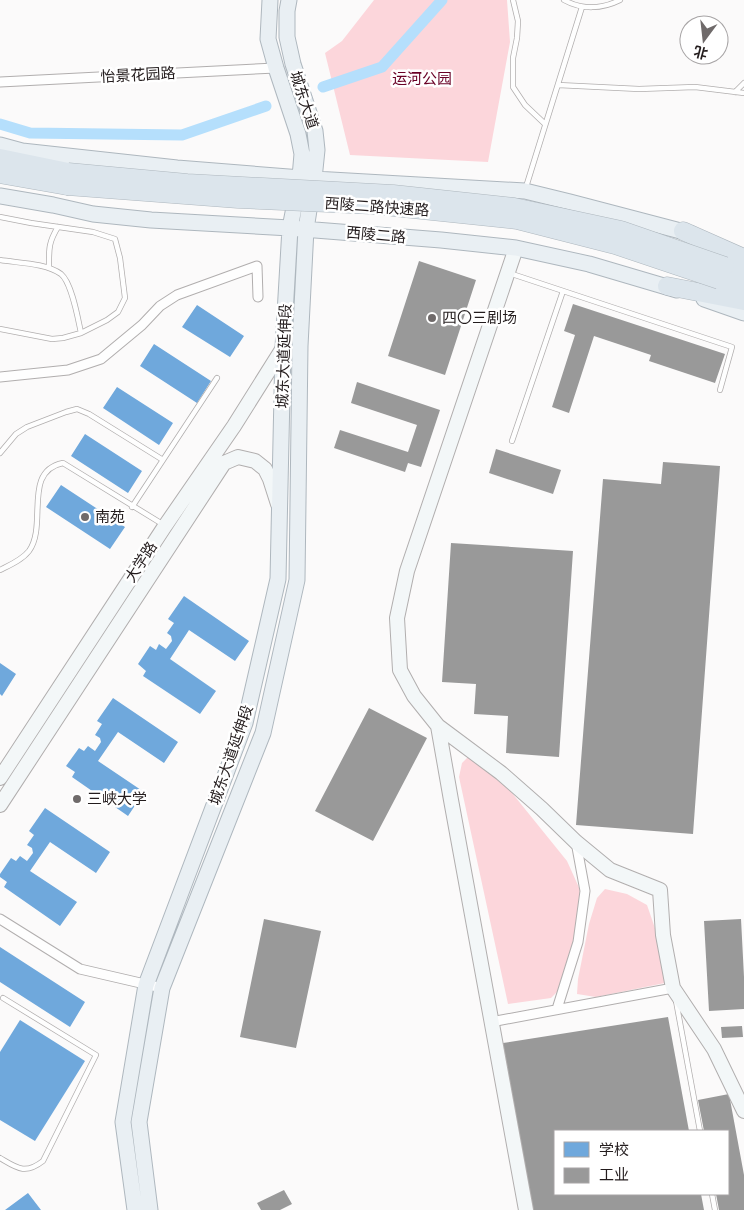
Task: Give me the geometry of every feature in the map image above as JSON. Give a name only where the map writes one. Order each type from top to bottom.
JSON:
[{"type":"highway","name":"西陵二路快速路","points":[[0,158],[67,179]]},
{"type":"highway","name":"西陵二路快速路","points":[[0,174],[67,179],[187,183],[393,194],[514,207],[621,230],[722,273],[744,289]]},
{"type":"highway","points":[[683,231],[744,258]]},
{"type":"highway","name":"西陵二路快速路","points":[[722,273],[744,272]]},
{"type":"highway","points":[[667,286],[744,301]]},
{"type":"main road","name":"城东大道","points":[[270,0],[268,38],[298,134],[307,178],[306,229]]},
{"type":"main road","name":"城东大道","points":[[289,0],[287,37],[293,64],[315,131],[317,150],[290,228]]},
{"type":"main road","points":[[0,146],[22,151],[167,167],[307,178],[525,191],[683,231],[744,250]]},
{"type":"main road","name":"西陵二路","points":[[0,196],[102,215],[151,220],[306,229],[516,248],[589,264],[667,286],[744,313]]},
{"type":"main road","name":"城东大道延伸段","points":[[135,1210],[123,1122],[146,985],[245,723],[278,579],[284,348],[290,228]]},
{"type":"main road","name":"城东大道延伸段","points":[[150,1210],[139,1122],[162,988],[263,733],[296,580],[300,346],[306,229]]},
{"type":"street","name":"怡景花园路","points":[[0,82],[276,68]]},
{"type":"street","points":[[516,248],[407,571],[398,618],[400,670],[414,696],[438,726],[501,773],[576,842],[610,870],[660,890],[664,935],[673,988],[714,1049],[744,1111]]},
{"type":"street","points":[[0,377],[68,370],[101,359],[142,325],[160,306],[177,295],[257,266],[258,297]]},
{"type":"street","name":"大学路","points":[[0,778],[284,348]]},
{"type":"street","name":"大学路","points":[[0,805],[224,463],[238,457],[255,461],[266,469],[279,507]]},
{"type":"street","points":[[438,726],[526,1210]]},
{"type":"street","points":[[557,1009],[578,942],[585,891],[576,842]]},
{"type":"street","points":[[0,919],[80,969],[162,988]]},
{"type":"street","points":[[491,1022],[673,988]]},
{"type":"lane","points":[[513,0],[518,21],[517,38],[512,58],[514,87],[524,105],[545,124]]},
{"type":"lane","points":[[564,0],[582,7],[601,7],[620,0]]},
{"type":"lane","points":[[525,191],[582,7]]},
{"type":"lane","points":[[735,92],[744,82]]},
{"type":"lane","points":[[558,85],[639,89],[696,87],[744,93]]},
{"type":"lane","points":[[0,217],[93,232],[116,239],[125,298],[118,312],[107,320],[81,333],[63,338],[52,339],[0,329]]},
{"type":"lane","points":[[49,268],[49,246],[58,227]]},
{"type":"lane","points":[[0,260],[49,268],[62,275],[69,286],[81,333]]},
{"type":"lane","points":[[508,273],[732,348],[720,390]]},
{"type":"lane","points":[[512,441],[563,291]]},
{"type":"lane","points":[[132,506],[217,378]]},
{"type":"lane","points":[[0,453],[16,434],[27,427],[77,409],[89,414],[163,460]]},
{"type":"lane","points":[[0,570],[18,561],[29,551],[36,536],[37,495],[41,479],[53,465],[63,463],[165,526]]},
{"type":"lane","points":[[673,988],[700,1130]]},
{"type":"lane","points":[[0,1158],[19,1169],[35,1168],[44,1161],[96,1055],[3,998]]},
{"type":"lane","points":[[712,1195],[715,1210]]},
{"type":"green space","name":"运河公园","points":[[374,0],[507,0],[510,42],[488,162],[350,155],[325,53],[342,41]]},
{"type":"green space","points":[[468,757],[475,759],[499,777],[567,861],[581,892],[569,959],[559,990],[551,998],[508,1004],[459,777],[462,763]]},
{"type":"green space","points":[[605,889],[627,894],[647,905],[658,937],[665,983],[596,997],[577,994],[578,979],[589,924],[597,898]]},
{"type":"building: 学校","points":[[197,305],[244,336],[230,357],[182,327]]},
{"type":"building: 学校","points":[[154,344],[211,381],[197,403],[140,366]]},
{"type":"building: 学校","points":[[117,387],[173,423],[159,445],[103,408]]},
{"type":"building: 学校","points":[[85,434],[142,471],[128,493],[71,456]]},
{"type":"building: 学校","name":"南苑","points":[[61,485],[125,527],[110,549],[46,507]]},
{"type":"building: 学校","points":[[184,596],[249,641],[235,661],[189,630],[170,659],[216,691],[200,714],[143,676],[146,671],[138,664],[150,646],[156,650],[159,644],[166,649],[172,641],[171,636],[167,633],[174,623],[168,619]]},
{"type":"building: 学校","points":[[0,663],[16,674],[2,696],[0,694]]},
{"type":"building: 学校","points":[[113,698],[178,742],[164,763],[118,732],[98,761],[144,792],[128,816],[72,777],[75,772],[66,766],[79,748],[84,751],[88,746],[95,751],[101,742],[100,738],[95,735],[102,724],[97,721]]},
{"type":"building: 学校","points":[[45,808],[110,852],[96,873],[50,842],[30,871],[77,902],[60,926],[4,887],[7,882],[0,877],[0,874],[11,858],[16,861],[20,856],[27,861],[33,853],[32,848],[27,845],[34,835],[29,831]]},
{"type":"building: 学校","points":[[0,947],[85,1002],[70,1027],[0,982]]},
{"type":"building: 学校","points":[[20,1020],[85,1061],[35,1141],[0,1120],[0,1052]]},
{"type":"building: 学校","points":[[28,1193],[41,1210],[5,1210]]},
{"type":"building: 工业","name":"四〇三剧场","points":[[419,261],[476,280],[445,375],[388,356]]},
{"type":"building: 工业","points":[[573,304],[725,354],[715,383],[649,361],[651,355],[594,336],[569,413],[552,407],[575,335],[564,331]]},
{"type":"building: 工业","points":[[357,382],[440,410],[421,467],[408,463],[405,472],[334,448],[340,430],[408,452],[417,425],[351,403]]},
{"type":"building: 工业","points":[[496,449],[561,470],[553,494],[489,473]]},
{"type":"building: 工业","points":[[663,462],[720,466],[693,834],[576,825],[603,479],[661,484]]},
{"type":"building: 工业","points":[[451,543],[573,551],[559,757],[506,753],[508,716],[474,714],[476,684],[442,682]]},
{"type":"building: 工业","points":[[369,708],[427,738],[373,841],[315,811]]},
{"type":"building: 工业","points":[[264,919],[321,931],[296,1048],[240,1037]]},
{"type":"building: 工业","points":[[741,919],[744,1009],[709,1011],[704,921]]},
{"type":"building: 工业","points":[[668,1017],[689,1130],[554,1130],[554,1195],[701,1195],[704,1210],[533,1210],[503,1043]]},
{"type":"building: 工业","points":[[742,1026],[743,1037],[722,1038],[721,1027]]},
{"type":"building: 工业","points":[[729,1094],[744,1175],[744,1210],[719,1210],[716,1195],[729,1195],[729,1130],[704,1130],[698,1100]]},
{"type":"building: 工业","points":[[284,1190],[292,1204],[280,1210],[261,1210],[257,1203]]},
{"type":"waterway","points":[[323,87],[382,67],[442,0]]},
{"type":"waterway","points":[[0,124],[30,133],[182,135],[266,106]]},
{"type":"place","name":"四〇三剧场","points":[[432,318]]},
{"type":"place","name":"南苑","points":[[85,517]]},
{"type":"place","name":"三峡大学","points":[[77,799]]}]
